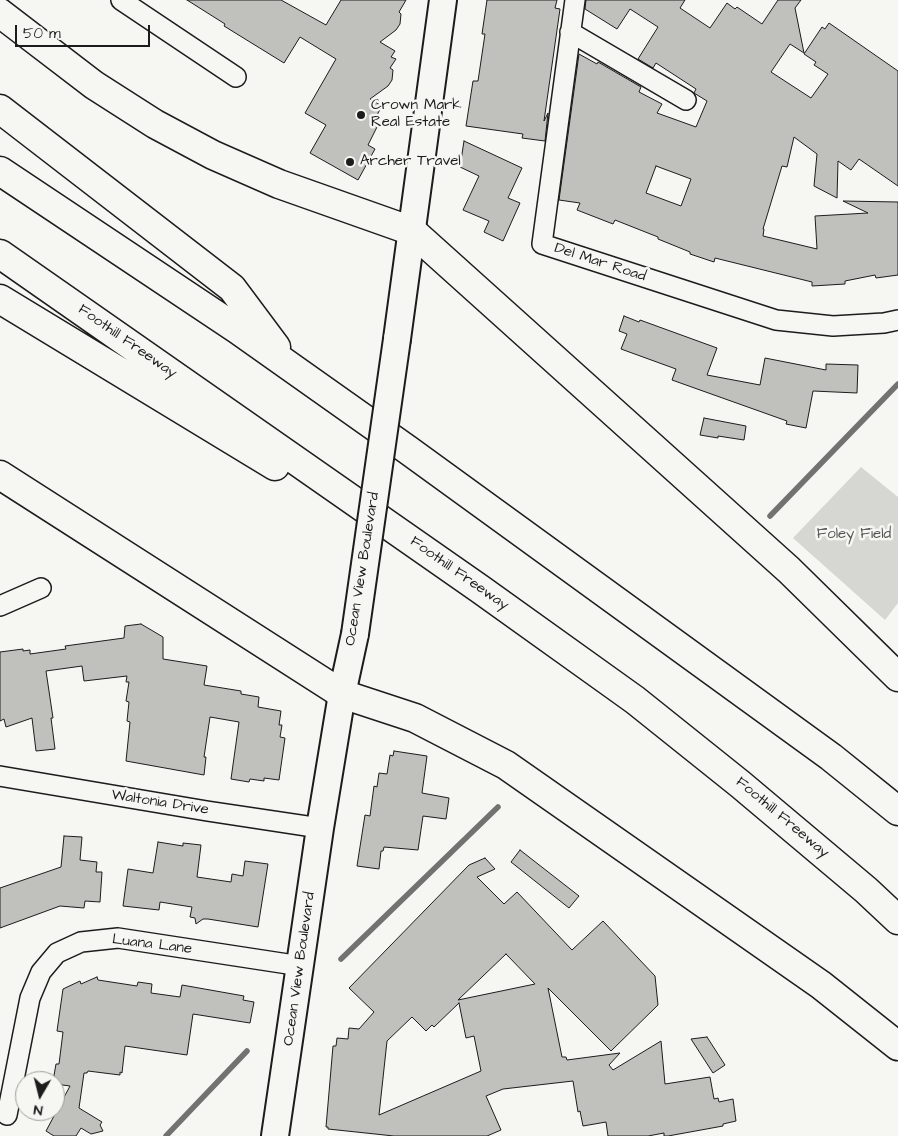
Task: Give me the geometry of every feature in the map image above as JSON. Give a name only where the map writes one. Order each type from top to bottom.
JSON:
[{"type":"highway","points":[[0,13],[94,85],[155,124],[213,156],[280,184],[412,231],[789,570],[898,676]]},
{"type":"highway","points":[[0,109],[232,288],[292,368]]},
{"type":"highway","points":[[0,171],[237,329],[292,368],[831,757],[898,811]]},
{"type":"highway","name":"Foothill Freeway","points":[[0,254],[480,589],[635,700],[740,784],[866,890],[898,920]]},
{"type":"highway","points":[[0,299],[292,477],[635,700]]},
{"type":"highway","points":[[0,475],[342,694],[415,718],[506,765],[820,984],[898,1046]]},
{"type":"main road","name":"Ocean View Boulevard","points":[[275,1136],[320,828],[354,634],[444,0]]},
{"type":"street","points":[[121,0],[236,77]]},
{"type":"street","name":"Del Mar Road","points":[[575,0],[542,244],[776,320],[833,326],[898,320]]},
{"type":"street","points":[[570,32],[686,100]]},
{"type":"street","points":[[0,606],[42,588]]},
{"type":"street","name":"Waltonia Drive","points":[[0,776],[320,828]]},
{"type":"street","name":"Luana Lane","points":[[7,1115],[30,998],[42,972],[58,953],[81,942],[118,938],[300,966]]},
{"type":"green space","name":"Foley Field","points":[[861,467],[898,497],[898,603],[885,620],[793,538]]},
{"type":"building","points":[[187,0],[281,0],[326,25],[341,0],[406,0],[399,12],[401,14],[400,24],[396,30],[380,42],[395,51],[391,57],[396,59],[390,68],[393,70],[392,80],[388,86],[370,99],[382,106],[372,124],[377,127],[368,145],[375,149],[358,180],[310,153],[326,125],[305,113],[336,59],[300,37],[284,63],[224,26],[225,24]]},
{"type":"building","points":[[487,0],[557,0],[555,8],[560,9],[544,121],[548,113],[545,141],[522,138],[523,134],[466,126],[473,81],[478,81],[485,34],[482,34]]},
{"type":"building","points":[[586,0],[685,0],[680,8],[710,28],[727,3],[735,9],[737,7],[762,24],[778,0],[801,0],[795,8],[804,53],[790,44],[771,72],[811,98],[828,74],[814,65],[816,62],[804,54],[822,27],[825,29],[829,23],[898,71],[898,186],[859,159],[851,170],[838,161],[837,198],[814,186],[817,154],[794,137],[787,167],[782,166],[763,229],[763,236],[817,249],[815,216],[868,213],[843,201],[898,202],[898,275],[876,278],[875,275],[845,281],[845,284],[812,286],[812,282],[715,258],[714,262],[690,254],[690,252],[658,239],[658,237],[615,220],[613,224],[577,210],[580,203],[559,200],[579,54],[597,64],[598,62],[641,87],[639,92],[662,104],[657,113],[696,127],[707,101],[694,93],[696,89],[656,63],[653,68],[638,59],[658,27],[630,9],[617,29],[585,9]],"holes":[[[656,166],[691,179],[681,206],[646,193]]]},
{"type":"building","points":[[464,141],[522,168],[508,198],[520,203],[503,241],[484,232],[489,221],[463,210],[479,176],[460,167]]},
{"type":"building","points":[[624,316],[717,348],[707,375],[760,385],[765,358],[826,370],[826,364],[858,365],[857,393],[813,391],[806,428],[786,424],[787,421],[672,380],[676,369],[621,349],[627,334],[619,331]]},
{"type":"building","points":[[704,418],[746,426],[744,440],[700,435]]},
{"type":"building","points":[[141,624],[163,637],[163,659],[207,666],[204,685],[241,691],[241,694],[259,697],[258,707],[281,711],[279,725],[282,725],[280,737],[285,738],[279,780],[264,778],[264,781],[250,779],[249,782],[231,779],[239,722],[210,717],[204,757],[206,757],[204,775],[126,761],[130,722],[127,721],[129,702],[126,701],[129,682],[126,682],[127,676],[84,681],[82,666],[46,671],[53,718],[51,718],[55,749],[36,751],[32,718],[6,727],[4,719],[0,721],[0,652],[23,649],[23,651],[30,650],[30,654],[66,649],[65,646],[124,638],[125,626]]},
{"type":"building","points":[[394,751],[427,756],[422,793],[449,798],[446,819],[423,816],[418,850],[384,847],[383,851],[381,851],[379,869],[357,866],[365,815],[370,816],[374,786],[377,787],[379,773],[387,774],[390,755],[393,756]]},
{"type":"building","points":[[64,836],[82,837],[80,860],[97,862],[96,872],[102,872],[100,902],[85,901],[84,908],[60,906],[0,928],[0,888],[61,867]]},
{"type":"building","points":[[158,842],[183,846],[183,843],[201,845],[197,877],[231,882],[232,874],[243,876],[245,861],[268,864],[258,927],[208,919],[203,919],[196,924],[195,918],[190,917],[192,907],[160,902],[159,910],[123,906],[128,869],[153,873]]},
{"type":"building","points":[[520,850],[579,896],[569,908],[511,862]]},
{"type":"building","points":[[485,858],[495,869],[477,877],[504,904],[517,892],[572,950],[603,921],[655,976],[658,1005],[611,1051],[548,988],[562,1057],[566,1057],[567,1060],[620,1053],[609,1065],[613,1070],[661,1041],[665,1084],[710,1077],[714,1099],[718,1098],[719,1102],[733,1099],[736,1121],[723,1124],[723,1126],[668,1136],[664,1136],[664,1133],[648,1136],[608,1136],[606,1122],[583,1126],[580,1111],[578,1112],[573,1081],[503,1089],[486,1096],[501,1130],[487,1136],[394,1136],[328,1129],[326,1127],[333,1046],[336,1046],[337,1038],[348,1039],[349,1028],[359,1029],[374,1012],[349,988],[469,865]],"holes":[[[506,954],[535,984],[458,1000]],[[459,1003],[466,1038],[474,1036],[481,1071],[379,1115],[387,1041],[412,1017],[426,1031],[432,1025],[434,1027]]]},
{"type":"building","points":[[97,977],[98,980],[137,986],[138,982],[152,984],[151,993],[180,997],[182,985],[244,996],[243,1000],[254,1002],[250,1023],[193,1014],[187,1055],[125,1046],[122,1073],[120,1072],[120,1075],[88,1071],[84,1073],[79,1108],[102,1122],[100,1125],[103,1131],[91,1134],[81,1128],[76,1136],[54,1136],[46,1131],[51,1121],[65,1121],[65,1095],[70,1086],[65,1085],[65,1071],[55,1071],[56,1064],[59,1064],[63,1032],[57,1031],[63,989],[80,981],[81,984]]},
{"type":"building","points":[[707,1037],[725,1065],[713,1073],[691,1039]]},
{"type":"waterway","points":[[770,516],[898,384]]},
{"type":"waterway","points":[[341,959],[498,807]]},
{"type":"waterway","points":[[166,1136],[247,1051]]},
{"type":"place","name":"Crown Mark Real Estate","points":[[361,115]]},
{"type":"place","name":"Archer Travel","points":[[350,162]]}]
